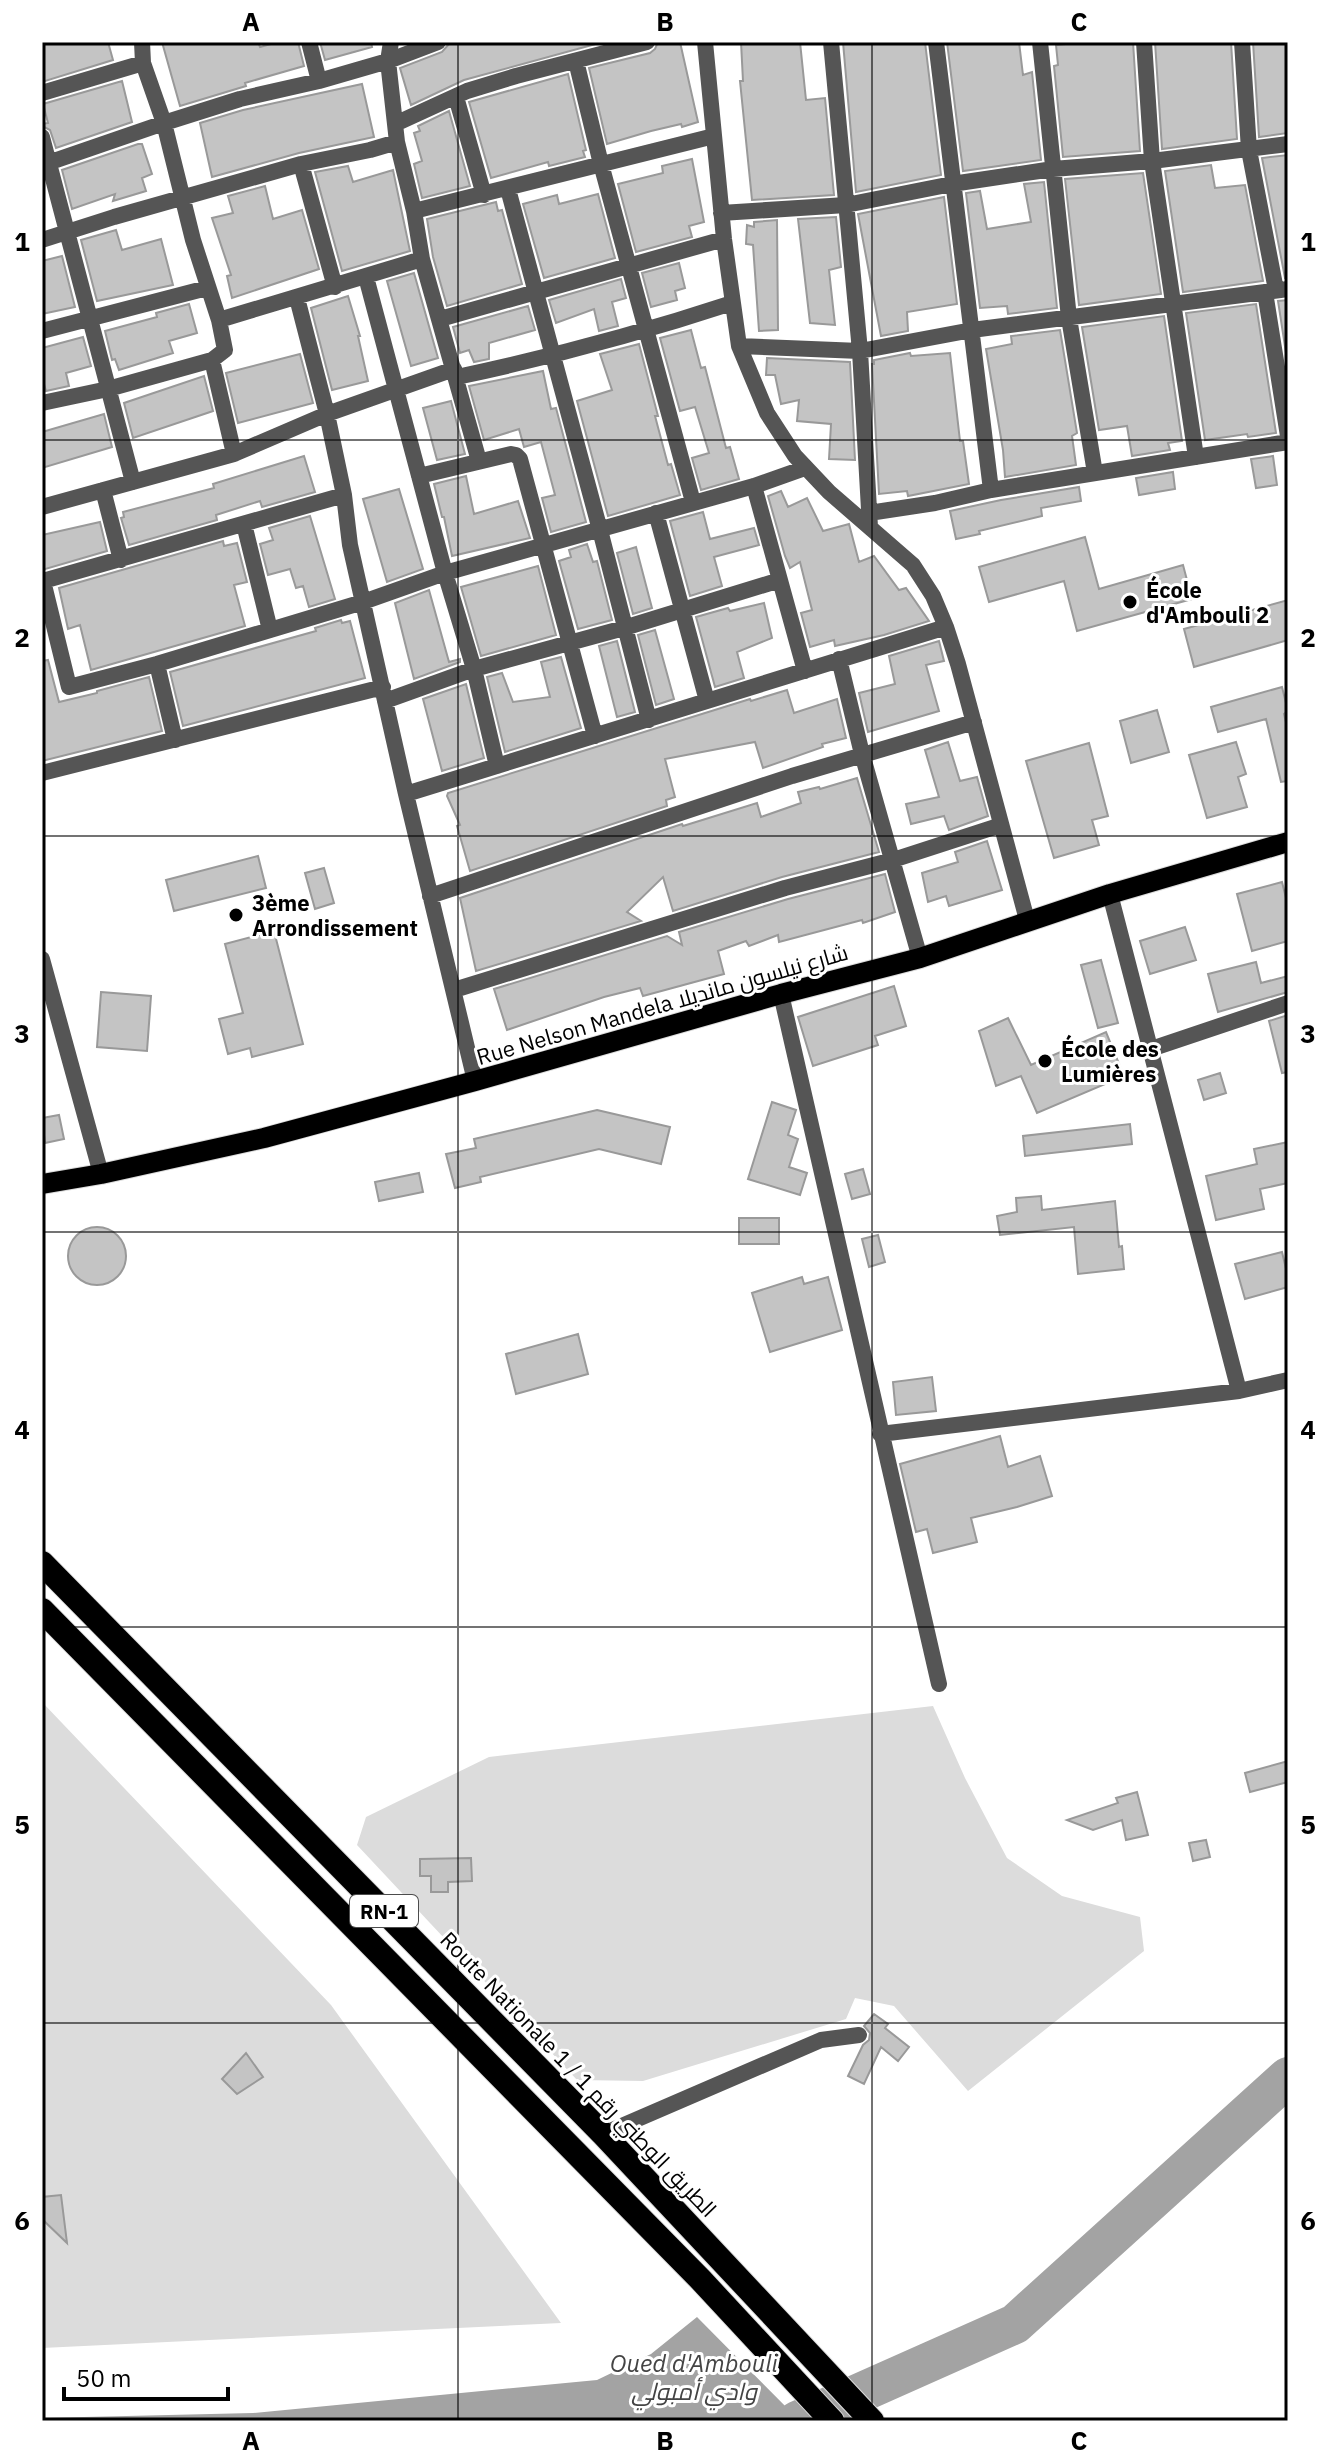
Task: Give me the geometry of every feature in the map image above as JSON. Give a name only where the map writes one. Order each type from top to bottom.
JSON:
[{"type":"highway","name":"Route Nationale 1 / الطريق الوطني رقم 1","points":[[42,1563],[603,2134],[872,2421]]},
{"type":"highway","name":"RN-1","points":[[42,1610],[701,2280],[832,2421]]},
{"type":"main road","name":"Rue Nelson Mandela شارع نيلسون مانديلا","points":[[42,1184],[264,1138],[475,1081],[920,958],[1027,920],[1288,842]]},
{"type":"street","points":[[42,403],[108,389],[212,360],[225,350],[164,123],[143,63],[142,42]]},
{"type":"street","points":[[309,42],[319,81]]},
{"type":"street","points":[[391,42],[388,61],[397,142],[422,259],[479,461]]},
{"type":"street","points":[[45,164],[240,99],[319,81],[388,61],[438,42]]},
{"type":"street","points":[[395,124],[456,97],[516,76],[576,61],[591,49],[647,42]]},
{"type":"street","points":[[705,42],[721,213],[739,346],[767,413],[805,468],[829,492],[869,520],[913,565],[933,596],[946,627],[974,722],[1027,920]]},
{"type":"street","points":[[831,42],[860,351],[869,520]]},
{"type":"street","points":[[936,42],[991,490]]},
{"type":"street","points":[[1040,42],[1069,318],[1095,473]]},
{"type":"street","points":[[1144,42],[1152,161],[1196,457]]},
{"type":"street","points":[[1242,42],[1249,150],[1277,290],[1288,436]]},
{"type":"street","points":[[576,61],[693,502]]},
{"type":"street","points":[[42,93],[143,63]]},
{"type":"street","points":[[456,97],[484,195]]},
{"type":"street","points":[[414,211],[714,136]]},
{"type":"street","points":[[42,137],[45,164],[68,232],[133,482]]},
{"type":"street","points":[[42,240],[301,164],[397,142]]},
{"type":"street","points":[[721,213],[846,205],[952,184],[1053,169],[1152,161],[1288,144]]},
{"type":"street","points":[[301,164],[335,287]]},
{"type":"street","points":[[508,189],[649,720]]},
{"type":"street","points":[[440,319],[724,239]]},
{"type":"street","points":[[219,320],[422,259]]},
{"type":"street","points":[[366,277],[445,573],[474,669],[497,766]]},
{"type":"street","points":[[42,331],[207,288]]},
{"type":"street","points":[[739,346],[860,351],[972,330],[1277,290]]},
{"type":"street","points":[[297,298],[327,414],[344,495],[350,545],[406,794],[475,1081]]},
{"type":"street","points":[[42,507],[234,454],[327,414],[456,373],[552,356],[647,331],[732,303]]},
{"type":"street","points":[[212,360],[234,454]]},
{"type":"street","points":[[869,520],[991,490],[1288,442]]},
{"type":"street","points":[[419,476],[511,454],[520,459],[595,736]]},
{"type":"street","points":[[344,495],[43,581],[48,636],[69,687],[157,664],[363,602],[445,573],[754,486],[805,468]]},
{"type":"street","points":[[754,486],[805,671]]},
{"type":"street","points":[[103,490],[121,560]]},
{"type":"street","points":[[656,513],[707,701]]},
{"type":"street","points":[[244,524],[270,630]]},
{"type":"street","points":[[42,773],[384,694],[624,628],[780,580]]},
{"type":"street","points":[[406,794],[946,627]]},
{"type":"street","points":[[839,659],[862,754],[920,958]]},
{"type":"street","points":[[157,664],[175,740]]},
{"type":"street","points":[[430,896],[862,754],[974,722]]},
{"type":"street","points":[[454,990],[1001,825]]},
{"type":"street","points":[[1110,894],[1239,1391]]},
{"type":"street","points":[[42,959],[101,1174]]},
{"type":"street","points":[[781,994],[939,1684]]},
{"type":"street","points":[[1151,1049],[1288,1003]]},
{"type":"street","points":[[880,1434],[1239,1391],[1288,1380]]},
{"type":"street","points":[[603,2134],[821,2040],[859,2035]]},
{"type":"shaded area","points":[[42,1702],[331,2005],[561,2323],[42,2348]]},
{"type":"shaded area","points":[[933,1706],[965,1778],[1007,1858],[1062,1896],[1140,1917],[1144,1951],[968,2091],[894,2006],[855,1998],[846,2019],[643,2081],[577,2080],[357,1845],[366,1817],[489,1757]]},
{"type":"water","name":"Oued d'Ambouli وادي أمبولي","points":[[697,2317],[800,2421],[42,2421],[42,2418],[253,2413],[597,2380],[651,2354]]},
{"type":"building","points":[[42,42],[108,42],[113,60],[42,82]]},
{"type":"building","points":[[162,42],[258,42],[260,47],[278,42],[298,42],[304,66],[180,106]]},
{"type":"building","points":[[320,42],[371,42],[372,47],[325,60]]},
{"type":"building","points":[[603,42],[464,80],[411,105],[400,68],[442,52],[449,44]]},
{"type":"building","points":[[658,42],[680,42],[698,122],[607,144],[589,68],[650,53]]},
{"type":"building","points":[[741,42],[800,42],[806,100],[825,98],[834,195],[752,200],[740,81],[743,81]]},
{"type":"building","points":[[843,42],[925,42],[941,175],[856,192]]},
{"type":"building","points":[[947,42],[1019,42],[1023,75],[1032,72],[1041,160],[963,171]]},
{"type":"building","points":[[1133,42],[1140,151],[1063,157],[1054,66],[1058,65],[1056,45]]},
{"type":"building","points":[[1155,42],[1231,42],[1237,139],[1162,149]]},
{"type":"building","points":[[1253,42],[1288,42],[1288,133],[1259,137]]},
{"type":"building","points":[[568,74],[585,157],[549,166],[548,162],[491,178],[469,102]]},
{"type":"building","points":[[122,81],[132,122],[56,148],[50,130],[42,126],[48,123],[43,104]]},
{"type":"building","points":[[362,84],[374,137],[299,153],[212,177],[200,123],[243,110]]},
{"type":"building","points":[[449,111],[470,186],[422,198],[414,164],[422,161],[414,133],[420,131],[418,126]]},
{"type":"building","points":[[142,144],[152,174],[142,178],[146,191],[113,201],[115,194],[72,209],[62,170]]},
{"type":"building","points":[[1288,155],[1288,278],[1285,278],[1262,158]]},
{"type":"building","points":[[692,159],[704,222],[689,226],[692,237],[636,252],[618,184],[663,173],[662,166]]},
{"type":"building","points":[[1211,165],[1215,188],[1245,185],[1263,281],[1183,292],[1165,171]]},
{"type":"building","points":[[348,166],[353,182],[393,170],[410,251],[342,271],[315,172]]},
{"type":"building","points":[[1143,173],[1161,294],[1079,305],[1065,179]]},
{"type":"building","points":[[1044,182],[1057,308],[1008,314],[1007,306],[980,308],[966,193],[980,191],[987,229],[1031,222],[1024,184]]},
{"type":"building","points":[[265,186],[273,219],[302,210],[319,269],[232,298],[227,276],[231,275],[212,218],[233,213],[228,196]]},
{"type":"building","points":[[598,194],[615,258],[544,278],[523,204],[557,195],[559,204]]},
{"type":"building","points":[[944,197],[957,304],[907,312],[908,331],[881,336],[858,214]]},
{"type":"building","points":[[496,202],[498,211],[502,210],[522,284],[447,306],[433,257],[427,219]]},
{"type":"building","points":[[836,217],[841,267],[829,270],[835,325],[810,323],[798,219]]},
{"type":"building","points":[[777,220],[778,330],[759,331],[753,245],[746,244],[747,225],[754,227],[754,222]]},
{"type":"building","points":[[116,230],[122,250],[161,239],[173,285],[97,301],[81,240]]},
{"type":"building","points":[[62,256],[75,307],[42,314],[42,261]]},
{"type":"building","points":[[679,263],[685,288],[675,291],[677,300],[651,307],[642,273]]},
{"type":"building","points":[[414,273],[438,358],[411,366],[387,281]]},
{"type":"building","points":[[621,279],[626,298],[612,302],[618,326],[599,331],[594,309],[556,323],[549,300]]},
{"type":"building","points":[[348,296],[360,336],[368,381],[332,390],[311,308]]},
{"type":"building","points":[[1288,300],[1288,366],[1278,301]]},
{"type":"building","points":[[189,304],[197,333],[169,341],[173,353],[119,370],[115,359],[112,360],[105,331],[157,317],[156,313]]},
{"type":"building","points":[[1256,304],[1276,433],[1205,440],[1186,313]]},
{"type":"building","points":[[528,306],[535,330],[489,343],[489,359],[474,362],[469,350],[460,353],[453,327]]},
{"type":"building","points":[[1164,316],[1182,441],[1168,443],[1170,450],[1132,456],[1127,426],[1099,430],[1082,327]]},
{"type":"building","points":[[691,330],[701,368],[705,367],[726,448],[730,447],[739,479],[701,490],[692,458],[709,453],[695,407],[680,411],[660,338]]},
{"type":"building","points":[[1060,330],[1077,433],[1072,436],[1076,465],[1005,477],[986,349],[1012,344],[1011,336]]},
{"type":"building","points":[[83,337],[91,366],[66,373],[69,386],[46,391],[42,377],[42,348]]},
{"type":"building","points":[[639,344],[668,465],[671,464],[680,495],[608,516],[577,401],[612,390],[600,354]]},
{"type":"building","points":[[910,353],[911,356],[950,353],[960,441],[963,441],[969,484],[908,496],[907,491],[879,494],[872,364],[874,360]]},
{"type":"building","points":[[300,354],[313,403],[238,423],[226,373]]},
{"type":"building","points":[[767,358],[850,362],[855,460],[829,459],[831,424],[797,421],[799,400],[781,404],[775,375],[766,375]]},
{"type":"building","points":[[543,371],[551,409],[556,408],[586,522],[551,532],[542,498],[555,495],[541,442],[524,447],[519,429],[484,440],[469,386]]},
{"type":"building","points":[[204,376],[213,411],[133,438],[124,403]]},
{"type":"building","points":[[451,401],[465,454],[437,460],[423,408]]},
{"type":"building","points":[[104,414],[112,447],[42,468],[42,432]]},
{"type":"building","points":[[304,456],[315,492],[262,507],[260,501],[216,515],[217,520],[129,545],[121,518],[124,517],[123,512],[214,488],[213,484]]},
{"type":"building","points":[[1273,456],[1277,485],[1256,488],[1251,459]]},
{"type":"building","points":[[1173,472],[1175,489],[1139,495],[1136,478]]},
{"type":"building","points":[[466,476],[474,514],[518,501],[530,538],[452,556],[434,484]]},
{"type":"building","points":[[1079,487],[1081,501],[1041,508],[1042,516],[956,539],[950,511]]},
{"type":"building","points":[[399,489],[423,569],[387,582],[363,499]]},
{"type":"building","points":[[781,491],[788,507],[807,498],[823,531],[849,524],[859,562],[874,556],[899,590],[906,588],[929,621],[835,646],[834,640],[810,647],[801,613],[812,610],[800,562],[790,568],[768,496]]},
{"type":"building","points":[[703,512],[710,539],[754,528],[759,545],[714,557],[722,586],[690,596],[670,521]]},
{"type":"building","points":[[310,516],[335,599],[309,607],[303,586],[296,588],[290,569],[268,575],[260,544],[273,540],[269,528]]},
{"type":"building","points":[[100,522],[107,551],[42,570],[42,535]]},
{"type":"building","points":[[1085,537],[1099,589],[1183,565],[1192,599],[1077,631],[1064,581],[989,602],[979,567]]},
{"type":"building","points":[[223,541],[224,546],[237,543],[247,582],[234,585],[245,626],[91,670],[80,625],[68,629],[59,588]]},
{"type":"building","points":[[587,544],[593,562],[597,561],[612,620],[578,629],[559,561],[571,557],[569,550]]},
{"type":"building","points":[[636,547],[652,608],[633,614],[617,553]]},
{"type":"building","points":[[538,566],[556,635],[481,656],[461,587]]},
{"type":"building","points":[[429,590],[449,662],[460,659],[460,662],[414,679],[395,603]]},
{"type":"building","points":[[1288,600],[1288,640],[1194,667],[1184,629]]},
{"type":"building","points":[[764,603],[772,638],[737,652],[744,678],[715,687],[696,617]]},
{"type":"building","points":[[341,620],[342,623],[350,621],[365,678],[183,726],[170,672],[316,631],[315,628]]},
{"type":"building","points":[[655,630],[674,699],[656,705],[638,635]]},
{"type":"building","points":[[617,641],[635,712],[617,717],[599,646]]},
{"type":"building","points":[[939,641],[944,661],[926,665],[939,711],[868,732],[859,693],[895,684],[889,656]]},
{"type":"building","points":[[561,657],[581,728],[505,752],[487,677],[502,673],[513,702],[550,697],[541,662]]},
{"type":"building","points":[[48,660],[59,702],[149,677],[162,731],[42,761],[42,661]]},
{"type":"building","points":[[466,684],[484,758],[442,771],[423,699]]},
{"type":"building","points":[[1282,687],[1288,711],[1284,714],[1288,731],[1288,781],[1281,782],[1266,719],[1218,732],[1211,707]]},
{"type":"building","points":[[787,690],[794,713],[837,699],[846,738],[822,744],[823,747],[763,768],[755,742],[665,759],[675,797],[666,800],[667,806],[470,871],[457,826],[460,825],[448,793]]},
{"type":"building","points":[[1157,710],[1169,752],[1131,763],[1120,721]]},
{"type":"building","points":[[948,742],[960,781],[977,777],[988,816],[949,830],[944,816],[911,824],[906,804],[939,797],[925,750]]},
{"type":"building","points":[[1236,742],[1246,774],[1238,777],[1247,807],[1207,818],[1189,755]]},
{"type":"building","points":[[1089,743],[1108,816],[1092,820],[1099,845],[1054,858],[1026,761]]},
{"type":"building","points":[[857,778],[879,852],[782,877],[673,911],[663,877],[627,912],[641,921],[476,971],[460,898],[682,824],[757,803],[761,817],[801,803],[798,792]]},
{"type":"building","points":[[987,841],[1002,890],[949,906],[946,896],[928,902],[922,873],[958,862],[955,852]]},
{"type":"building","points":[[258,856],[266,888],[174,911],[166,880]]},
{"type":"building","points":[[324,868],[334,903],[315,909],[305,873]]},
{"type":"building","points":[[885,874],[895,912],[863,923],[862,920],[779,942],[778,935],[749,946],[746,941],[718,951],[724,974],[643,996],[640,988],[604,997],[507,1030],[494,989],[667,936],[682,945],[679,932]]},
{"type":"building","points":[[1282,882],[1288,906],[1288,941],[1252,951],[1237,894]]},
{"type":"building","points":[[1185,927],[1196,960],[1150,974],[1140,941]]},
{"type":"building","points":[[274,931],[303,1044],[252,1057],[250,1048],[228,1054],[219,1019],[243,1013],[225,944]]},
{"type":"building","points":[[1101,960],[1118,1023],[1098,1028],[1081,965]]},
{"type":"building","points":[[1256,962],[1261,983],[1288,976],[1288,992],[1218,1012],[1208,974]]},
{"type":"building","points":[[894,986],[906,1026],[875,1036],[878,1045],[813,1066],[798,1017]]},
{"type":"building","points":[[101,992],[151,996],[147,1051],[97,1047]]},
{"type":"building","points":[[1288,1015],[1288,1072],[1282,1073],[1269,1021]]},
{"type":"building","points":[[1008,1018],[1031,1065],[1106,1032],[1124,1076],[1037,1113],[1021,1076],[996,1086],[979,1031]]},
{"type":"building","points":[[1220,1073],[1226,1093],[1204,1100],[1198,1080]]},
{"type":"building","points":[[772,1102],[796,1110],[788,1135],[798,1139],[789,1167],[807,1173],[800,1195],[748,1179]]},
{"type":"building","points":[[597,1110],[670,1127],[661,1164],[599,1149],[480,1177],[481,1182],[455,1188],[446,1154],[476,1148],[474,1139]]},
{"type":"building","points":[[59,1115],[64,1139],[45,1143],[42,1118]]},
{"type":"building","points":[[1130,1124],[1132,1144],[1025,1156],[1023,1136]]},
{"type":"building","points":[[1288,1142],[1288,1183],[1260,1189],[1264,1209],[1216,1220],[1206,1176],[1257,1164],[1254,1149]]},
{"type":"building","points":[[863,1169],[870,1194],[852,1199],[845,1174]]},
{"type":"building","points":[[419,1173],[423,1192],[379,1201],[375,1182]]},
{"type":"building","points":[[1041,1196],[1042,1210],[1115,1201],[1124,1269],[1078,1274],[1074,1227],[1000,1235],[997,1216],[1017,1212],[1016,1198]]},
{"type":"building","points":[[739,1218],[779,1218],[779,1244],[739,1244]]},
{"type":"building","points":[[97,1227],[118,1235],[126,1256],[118,1277],[97,1285],[76,1277],[68,1256],[76,1235]]},
{"type":"building","points":[[878,1235],[885,1262],[869,1267],[862,1239]]},
{"type":"building","points":[[1282,1252],[1288,1287],[1245,1299],[1235,1264]]},
{"type":"building","points":[[802,1277],[804,1284],[828,1277],[842,1330],[770,1352],[752,1293]]},
{"type":"building","points":[[578,1334],[588,1374],[516,1394],[506,1354]]},
{"type":"building","points":[[932,1377],[936,1411],[896,1415],[893,1382]]},
{"type":"building","points":[[1000,1436],[1008,1467],[1040,1456],[1052,1496],[971,1518],[977,1542],[933,1553],[927,1529],[916,1532],[900,1464]]},
{"type":"building","points":[[1288,1761],[1288,1782],[1250,1792],[1245,1773]]},
{"type":"building","points":[[1137,1792],[1148,1835],[1126,1840],[1122,1820],[1093,1830],[1067,1820],[1118,1803],[1116,1798]]},
{"type":"building","points":[[1206,1840],[1210,1857],[1193,1861],[1189,1843]]},
{"type":"building","points":[[471,1858],[472,1881],[448,1882],[448,1892],[431,1892],[431,1876],[420,1876],[420,1859]]},
{"type":"building","points":[[874,2014],[888,2024],[885,2028],[909,2047],[898,2061],[881,2047],[864,2084],[848,2076],[863,2045],[869,2040],[870,2033],[864,2026]]},
{"type":"building","points":[[246,2053],[263,2077],[237,2094],[222,2079]]},
{"type":"building","points":[[61,2195],[67,2243],[42,2219],[42,2197]]},
{"type":"waterway","name":"Oued d'Ambouli وادي أمبولي","points":[[797,2421],[1015,2324],[1288,2077]]},
{"type":"place","name":"École d'Ambouli 2","points":[[1130,602]]},
{"type":"place","name":"3ème Arrondissement","points":[[236,915]]},
{"type":"place","name":"École des Lumières","points":[[1045,1061]]}]
